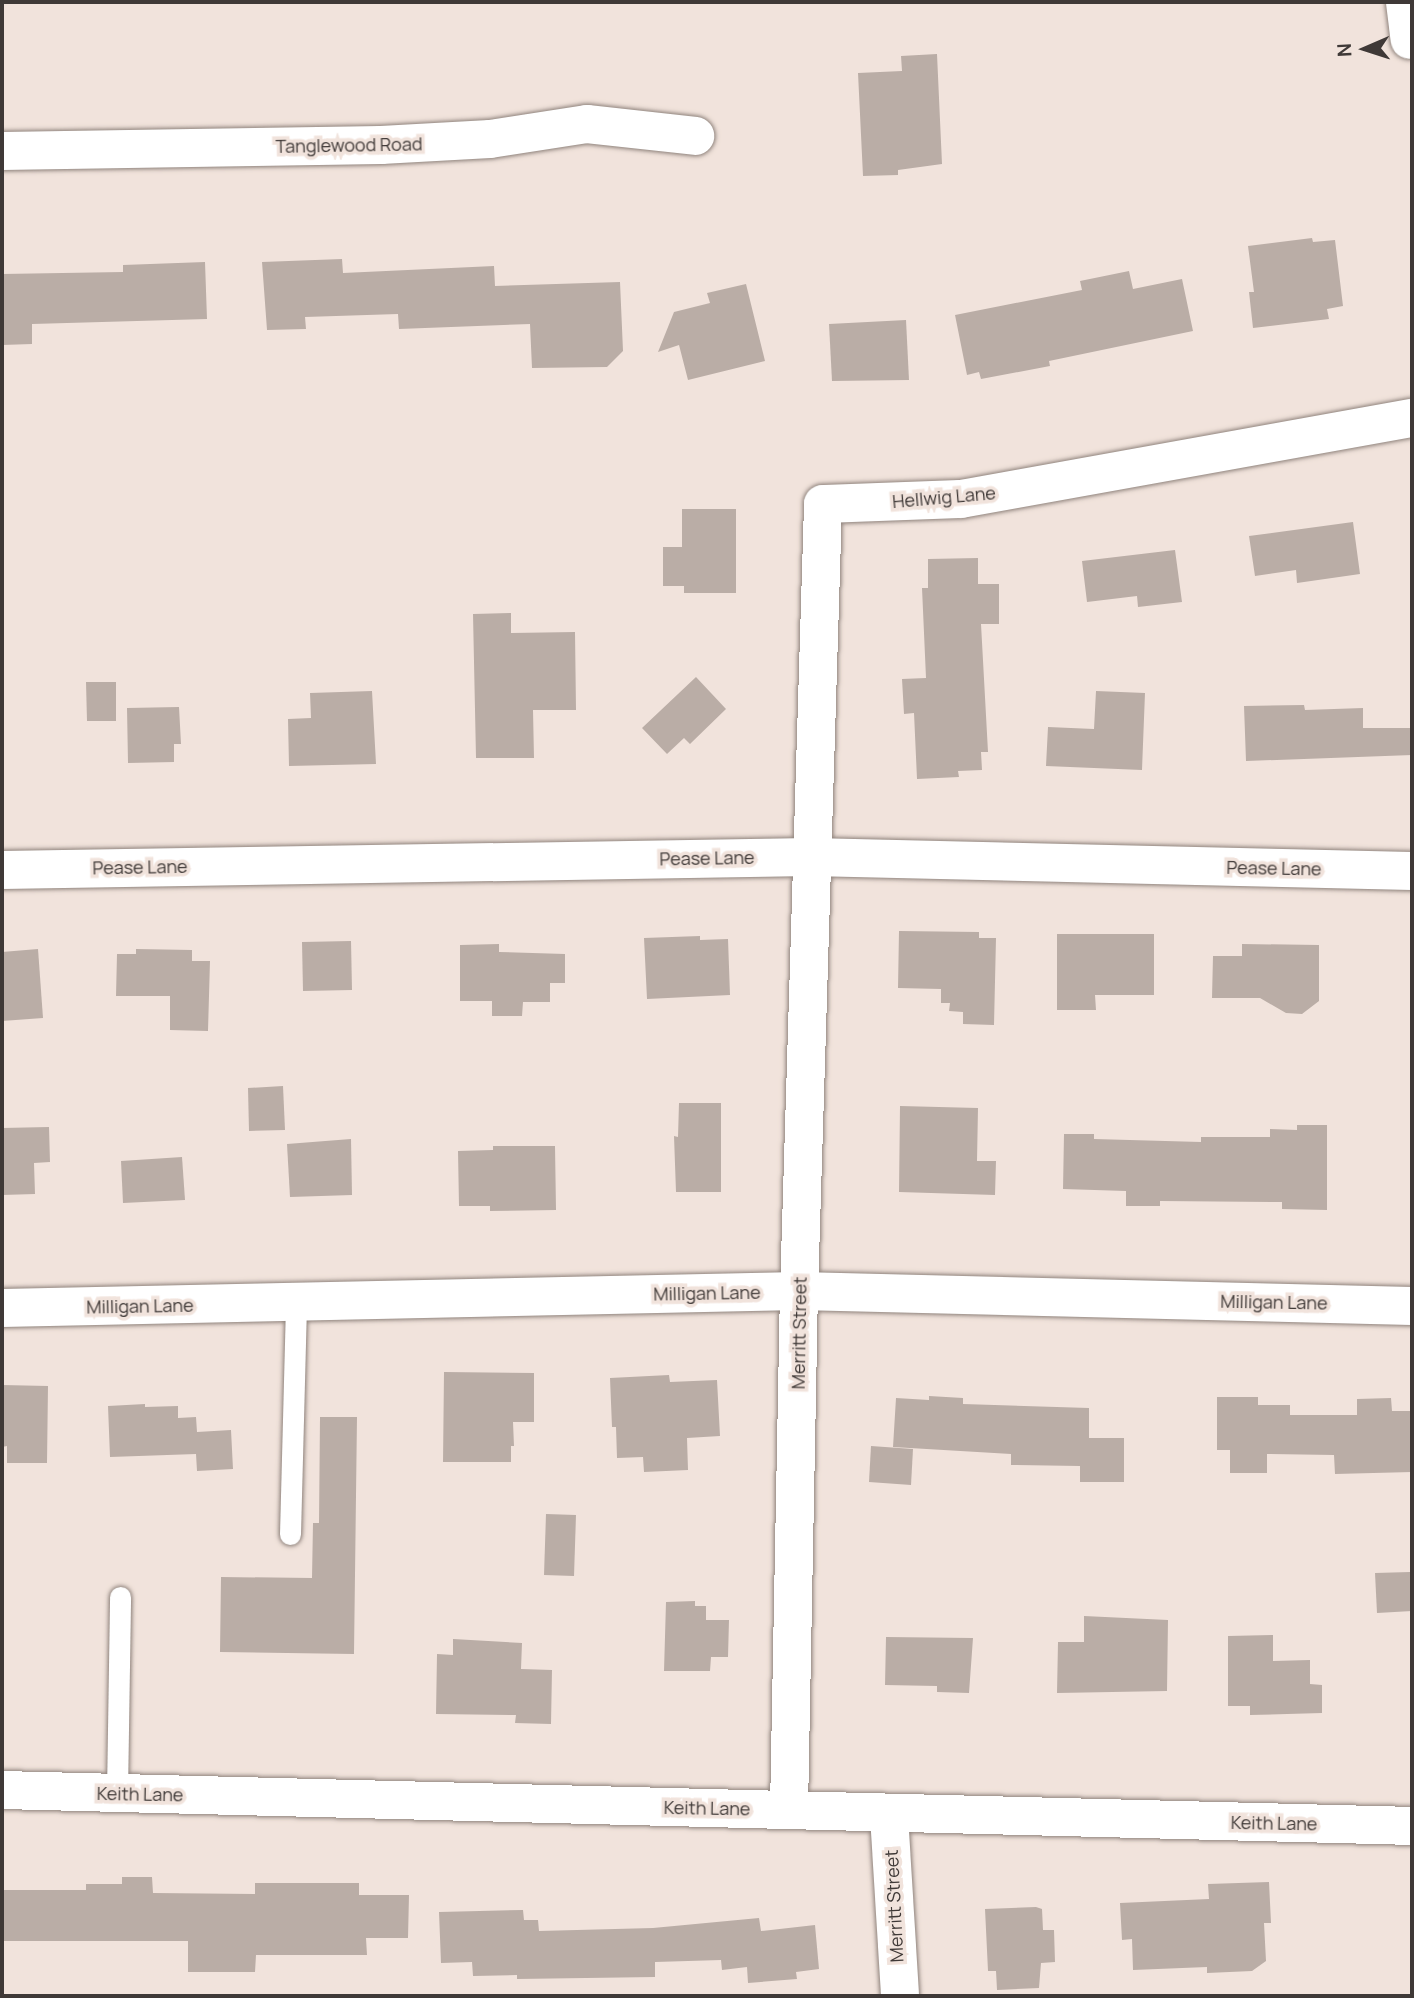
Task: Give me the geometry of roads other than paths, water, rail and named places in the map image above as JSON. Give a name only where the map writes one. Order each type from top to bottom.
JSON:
[{"type":"street","points":[[1405,2],[1411,47]]},
{"type":"street","name":"Tanglewood Road","points":[[2,150],[381,145],[490,139],[587,124],[695,136]]},
{"type":"street","name":"Hellwig Lane","points":[[811,857],[823,504],[961,499],[1412,418]]},
{"type":"street","name":"Pease Lane","points":[[2,870],[811,857],[1412,872]]},
{"type":"street","name":"Merritt Street","points":[[789,1810],[811,857]]},
{"type":"street","name":"Milligan Lane","points":[[2,1308],[799,1291],[1412,1306]]},
{"type":"street","name":"Keith Lane","points":[[2,1790],[789,1810],[889,1815],[1412,1826]]},
{"type":"street","name":"Merritt Street","points":[[889,1815],[900,1996]]},
{"type":"lane","points":[[290,1534],[296,1302]]},
{"type":"lane","points":[[117,1793],[120,1597]]}]
